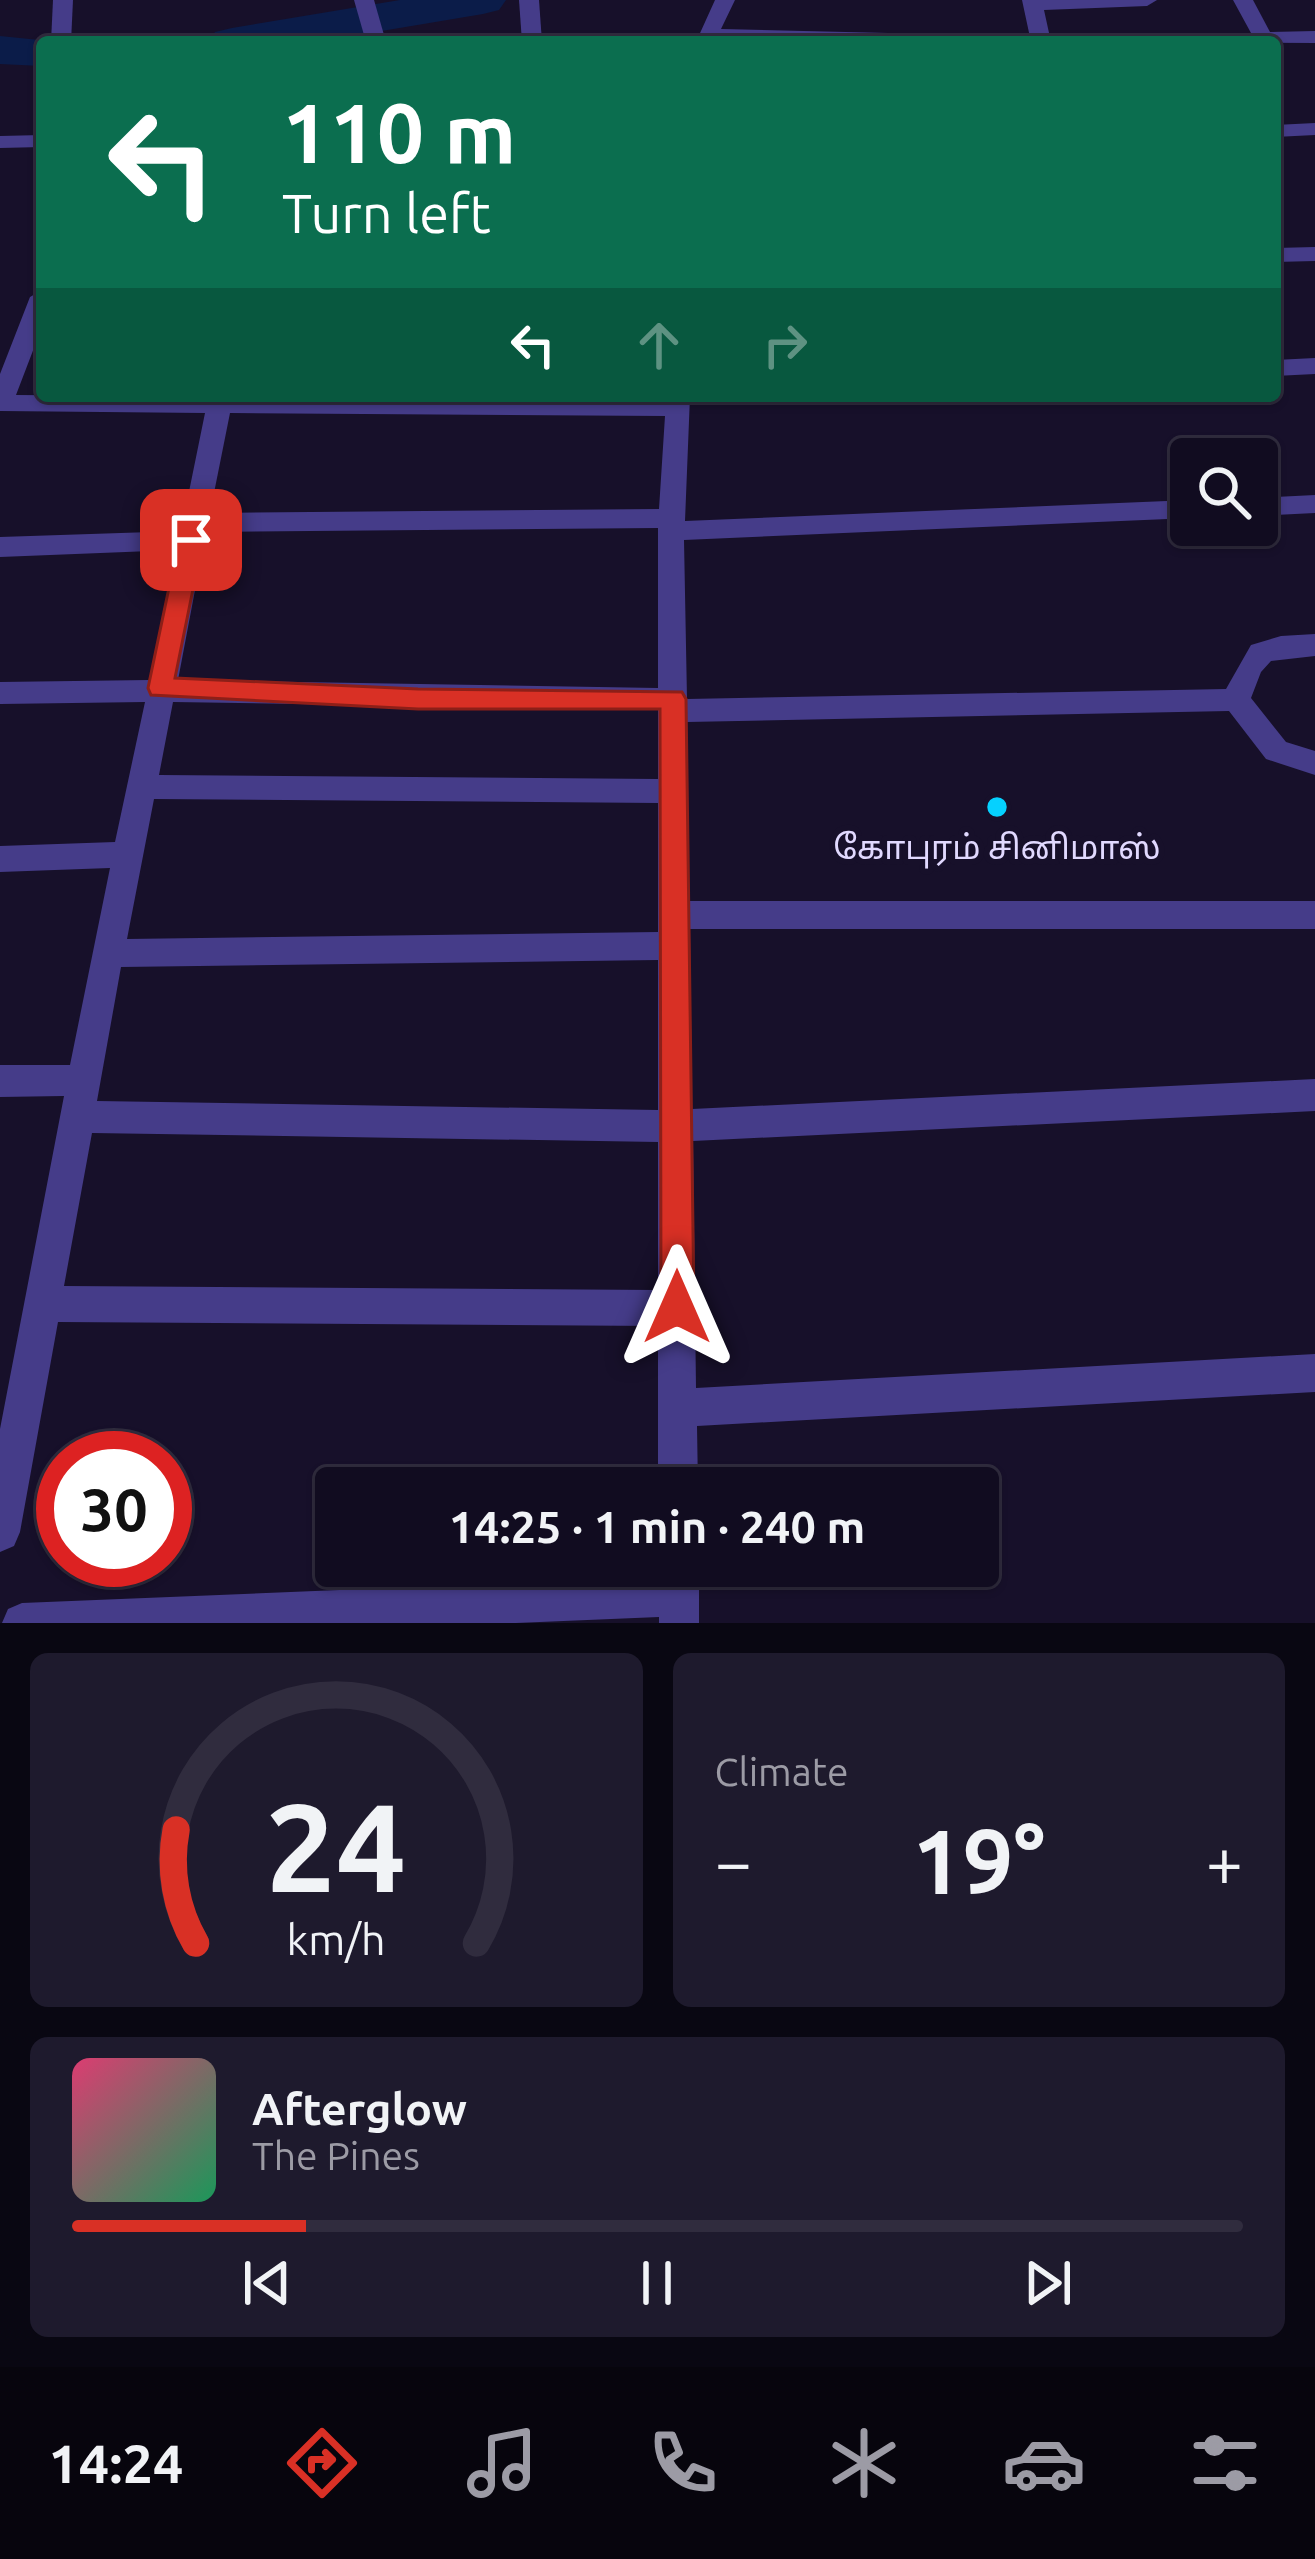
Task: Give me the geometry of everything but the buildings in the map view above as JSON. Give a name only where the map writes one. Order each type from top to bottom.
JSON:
[{"type":"street","points":[[62,36],[64,0]]},
{"type":"street","points":[[364,0],[374,36]]},
{"type":"street","points":[[529,0],[532,36]]},
{"type":"street","points":[[708,36],[725,0]]},
{"type":"street","points":[[1040,36],[1033,2],[1147,0]]},
{"type":"street","points":[[1243,0],[1263,36]]},
{"type":"street","points":[[1281,39],[1315,37]]},
{"type":"street","points":[[1281,131],[1315,129]]},
{"type":"street","points":[[0,142],[36,136]]},
{"type":"street","points":[[1281,255],[1315,254]]},
{"type":"street","points":[[36,312],[0,403],[55,402]]},
{"type":"street","points":[[1281,368],[1315,366]]},
{"type":"street","points":[[0,1532],[107,953],[219,402]]},
{"type":"street","points":[[677,402],[672,705],[678,1467]]},
{"type":"street","points":[[1278,506],[1315,504]]},
{"type":"street","points":[[0,547],[193,532],[1170,510]]},
{"type":"street","points":[[1236,700],[1249,661],[1265,649],[1315,645]]},
{"type":"street","points":[[0,693],[160,688],[672,705],[1236,700]]},
{"type":"street","points":[[1236,700],[1276,751],[1315,763]]},
{"type":"street","points":[[140,787],[674,791]]},
{"type":"street","points":[[0,859],[127,855]]},
{"type":"street","points":[[107,953],[676,930],[1315,914]]},
{"type":"street","points":[[0,1081],[84,1080]]},
{"type":"street","points":[[77,1117],[675,1126],[1315,1095]]},
{"type":"street","points":[[42,1304],[677,1307]]},
{"type":"street","points":[[678,1408],[1315,1373]]},
{"type":"street","points":[[22,1623],[679,1595]]},
{"type":"waterway","points":[[268,36],[483,0]]},
{"type":"waterway","points":[[0,50],[36,52]]},
{"type":"place","name":"கோபுரம் சினிமாஸ்","points":[[997,807]]},
{"type":"route","points":[[191,540],[160,688],[418,699],[673,699],[677,1307]]}]
